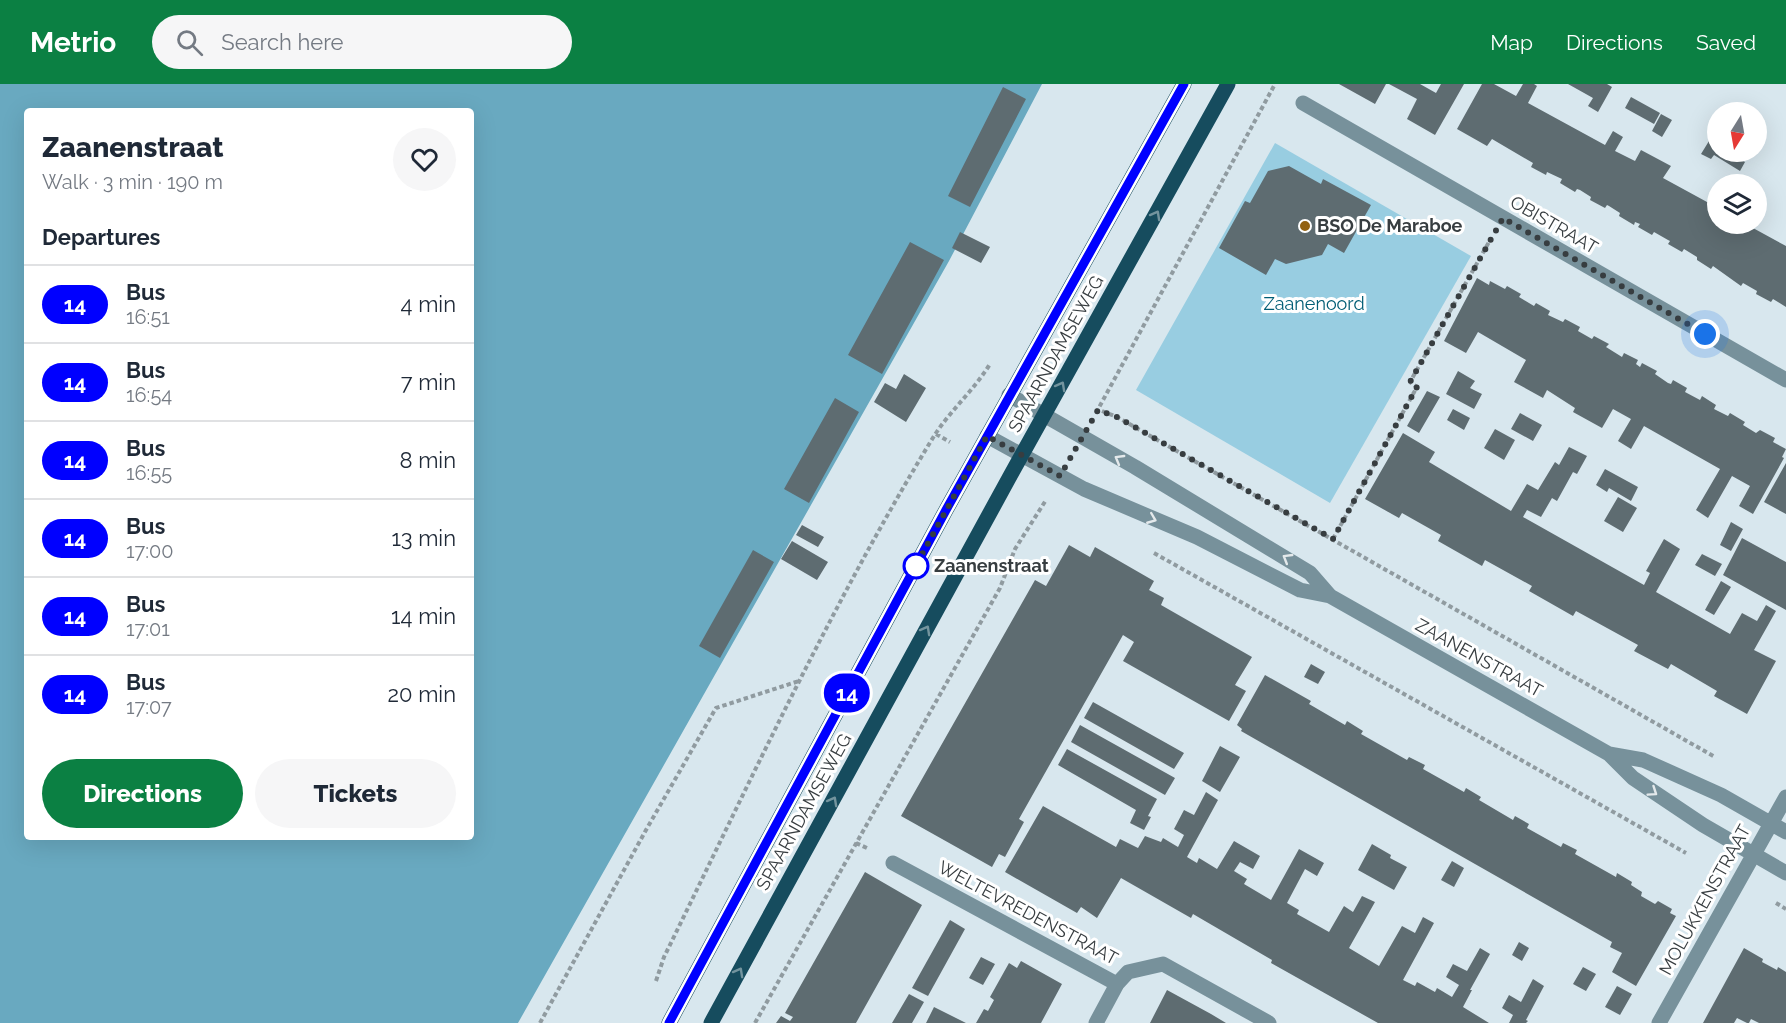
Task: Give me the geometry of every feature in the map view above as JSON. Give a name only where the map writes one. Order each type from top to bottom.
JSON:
[{"type":"main road","name":"SPAARNDAMSEWEG","points":[[669,1023],[987,436],[1184,84]]},
{"type":"main road","name":"SPAARNDAMSEWEG","points":[[711,1023],[1009,478],[1228,84]]},
{"type":"street","name":"OBISTRAAT","points":[[1303,103],[1786,380]]},
{"type":"street","name":"ZAANENSTRAAT","points":[[1010,395],[1310,573],[1330,596]]},
{"type":"street","name":"ZAANENSTRAAT","points":[[987,436],[1060,476],[1115,503],[1197,537],[1300,590],[1330,596],[1609,754],[1633,778],[1703,825],[1786,873]]},
{"type":"street","name":"ZAANENSTRAAT","points":[[1609,754],[1643,760],[1721,795],[1786,832]]},
{"type":"street","name":"MOLUKKENSTRAAT","points":[[1659,1023],[1786,797]]},
{"type":"street","name":"WELTEVREDENSTRAAT","points":[[893,863],[1117,984],[1128,972],[1163,964],[1269,1023]]},
{"type":"street","points":[[1096,1023],[1117,984]]},
{"type":"path","points":[[1082,437],[1275,84]]},
{"type":"path","points":[[1333,539],[1417,387],[1410,382],[1503,218]]},
{"type":"path","points":[[652,990],[664,957],[799,681],[857,570],[936,434],[989,367],[995,356]]},
{"type":"path","points":[[1098,410],[1117,417],[1724,762]]},
{"type":"path","points":[[755,1023],[1000,588],[1015,549],[1060,476]]},
{"type":"path","points":[[1009,478],[1055,504]]},
{"type":"path","points":[[1144,548],[1786,909]]},
{"type":"path","points":[[540,1023],[716,708],[799,681]]},
{"type":"green space","name":"Zaanenoord","points":[[1275,143],[1471,256],[1330,503],[1136,390]]},
{"type":"shaded area","points":[[0,84],[1042,84],[949,261],[518,1023],[0,1023]]},
{"type":"building","points":[[1339,84],[1386,84],[1375,104]]},
{"type":"building","points":[[1389,84],[1420,84],[1436,93],[1441,84],[1464,84],[1435,135],[1407,119],[1417,99]]},
{"type":"building","points":[[1482,84],[1494,84],[1516,96],[1523,84],[1534,84],[1537,86],[1528,103],[1605,145],[1613,131],[1623,137],[1615,151],[1635,161],[1641,150],[1671,166],[1663,178],[1707,202],[1707,234],[1764,234],[1786,246],[1786,307],[1773,299],[1771,302],[1756,294],[1757,291],[1743,283],[1741,286],[1713,266],[1711,269],[1684,249],[1682,252],[1668,244],[1670,241],[1654,232],[1652,235],[1638,227],[1640,224],[1635,222],[1634,225],[1619,216],[1620,213],[1609,206],[1605,208],[1590,200],[1591,197],[1580,190],[1577,189],[1575,192],[1560,183],[1562,179],[1547,172],[1546,175],[1531,167],[1533,163],[1492,139],[1487,146],[1457,129]]},
{"type":"building","points":[[1568,84],[1607,84],[1612,87],[1598,112],[1588,106],[1593,98]]},
{"type":"building","points":[[1003,87],[1026,99],[970,207],[948,196]]},
{"type":"building","points":[[1631,97],[1660,113],[1654,124],[1625,108]]},
{"type":"building","points":[[1661,114],[1672,120],[1662,137],[1652,131]]},
{"type":"building","points":[[1707,144],[1707,157],[1701,154]]},
{"type":"building","points":[[1725,162],[1745,162],[1740,171]]},
{"type":"building","points":[[1289,166],[1321,184],[1323,179],[1371,205],[1344,253],[1328,244],[1322,255],[1286,264],[1275,259],[1266,275],[1219,248],[1245,201],[1250,203],[1268,171]]},
{"type":"building","points":[[960,232],[990,247],[981,263],[952,248]]},
{"type":"building","points":[[910,242],[944,260],[882,374],[848,355]]},
{"type":"building","points":[[1477,278],[1489,285],[1490,281],[1505,289],[1507,286],[1521,294],[1519,297],[1534,306],[1536,303],[1550,311],[1548,315],[1563,322],[1565,319],[1580,327],[1578,331],[1592,339],[1594,336],[1609,344],[1606,347],[1622,357],[1624,353],[1638,360],[1636,364],[1640,367],[1642,363],[1657,371],[1655,374],[1668,383],[1671,384],[1673,380],[1687,388],[1685,392],[1700,400],[1702,396],[1716,405],[1714,409],[1728,416],[1730,413],[1745,422],[1743,425],[1756,433],[1760,430],[1775,438],[1773,442],[1786,449],[1782,457],[1784,458],[1753,514],[1739,506],[1750,486],[1732,476],[1708,518],[1696,510],[1720,469],[1644,426],[1631,449],[1618,441],[1631,419],[1613,409],[1602,428],[1573,412],[1575,408],[1547,390],[1543,398],[1514,382],[1526,360],[1478,332],[1466,353],[1444,341]]},
{"type":"building","points":[[1458,371],[1475,381],[1470,388],[1482,394],[1474,409],[1446,394]]},
{"type":"building","points":[[904,374],[926,388],[906,422],[874,402],[885,383],[896,389]]},
{"type":"building","points":[[1427,391],[1440,397],[1419,433],[1407,426]]},
{"type":"building","points":[[835,398],[859,412],[809,503],[784,489]]},
{"type":"building","points":[[1453,409],[1470,418],[1464,430],[1447,420]]},
{"type":"building","points":[[1520,413],[1542,425],[1533,441],[1511,429]]},
{"type":"building","points":[[1495,429],[1515,440],[1504,460],[1484,448]]},
{"type":"building","points":[[1403,433],[1435,452],[1429,462],[1511,511],[1527,484],[1538,490],[1555,462],[1559,465],[1569,447],[1587,456],[1577,474],[1573,472],[1557,501],[1552,498],[1541,517],[1527,510],[1523,517],[1644,585],[1650,573],[1646,571],[1664,539],[1680,549],[1656,592],[1730,634],[1742,613],[1757,621],[1766,605],[1776,611],[1754,650],[1776,661],[1747,714],[1714,696],[1717,691],[1671,664],[1668,669],[1634,651],[1638,645],[1576,611],[1573,616],[1529,591],[1532,586],[1485,560],[1482,566],[1438,541],[1441,535],[1402,513],[1399,518],[1365,499]]},
{"type":"building","points":[[1786,463],[1786,514],[1764,502]]},
{"type":"building","points":[[1605,469],[1638,487],[1631,501],[1609,488],[1607,492],[1596,485]]},
{"type":"building","points":[[1618,497],[1637,508],[1623,532],[1604,521]]},
{"type":"building","points":[[1731,522],[1743,529],[1731,551],[1720,545]]},
{"type":"building","points":[[802,525],[824,537],[818,547],[796,535]]},
{"type":"building","points":[[1742,538],[1786,562],[1786,610],[1723,575]]},
{"type":"building","points":[[792,541],[828,562],[817,580],[781,559]]},
{"type":"building","points":[[1069,545],[1090,557],[1095,547],[1154,581],[1149,590],[1164,598],[1161,605],[1252,657],[1235,685],[1246,691],[1229,721],[1123,661],[1134,642],[1123,635],[1019,819],[1024,822],[1005,857],[999,854],[992,867],[901,816],[1035,580],[1046,586]]},
{"type":"building","points":[[753,550],[774,562],[720,658],[699,646]]},
{"type":"building","points":[[1702,554],[1722,564],[1715,576],[1695,565]]},
{"type":"building","points":[[1721,581],[1731,587],[1714,615],[1705,610]]},
{"type":"building","points":[[1311,664],[1325,672],[1318,684],[1304,677]]},
{"type":"building","points":[[1265,675],[1311,701],[1309,704],[1345,725],[1347,721],[1363,731],[1361,734],[1407,760],[1409,757],[1425,765],[1423,769],[1464,792],[1466,788],[1481,797],[1479,800],[1513,820],[1515,816],[1529,824],[1527,828],[1561,847],[1563,843],[1577,850],[1575,854],[1616,877],[1617,873],[1632,882],[1631,885],[1642,892],[1641,896],[1655,904],[1658,901],[1672,909],[1670,913],[1676,916],[1636,986],[1612,972],[1622,953],[1610,947],[1612,942],[1241,731],[1242,729],[1237,725]]},
{"type":"building","points":[[1093,702],[1184,753],[1174,769],[1084,718]]},
{"type":"building","points":[[1080,725],[1175,778],[1165,795],[1071,742]]},
{"type":"building","points":[[1220,746],[1240,757],[1220,792],[1202,781]]},
{"type":"building","points":[[1067,749],[1157,799],[1144,830],[1130,823],[1136,810],[1058,765]]},
{"type":"building","points":[[1206,792],[1218,800],[1187,857],[1197,863],[1199,858],[1217,869],[1234,841],[1260,856],[1253,869],[1240,862],[1234,871],[1247,879],[1244,884],[1271,900],[1299,849],[1324,863],[1317,876],[1305,869],[1287,903],[1299,910],[1297,914],[1329,932],[1344,906],[1353,912],[1362,896],[1375,902],[1349,948],[1379,966],[1402,926],[1415,933],[1423,917],[1434,923],[1403,980],[1415,986],[1417,982],[1435,992],[1437,988],[1452,997],[1459,985],[1446,977],[1453,964],[1467,971],[1480,948],[1490,954],[1463,1007],[1489,1023],[1378,1023],[1271,963],[1272,960],[1193,914],[1191,918],[1121,878],[1097,918],[1081,907],[1077,913],[1005,872],[1043,806],[1116,847],[1120,839],[1138,848],[1145,836],[1161,842],[1163,838],[1178,847],[1184,835],[1174,829],[1184,810],[1194,815]]},
{"type":"building","points":[[1372,844],[1391,855],[1390,858],[1407,867],[1394,890],[1358,870]]},
{"type":"building","points":[[1452,861],[1464,868],[1454,887],[1441,880]]},
{"type":"building","points":[[865,872],[922,905],[856,1023],[776,1023],[781,1016],[790,1021],[793,1017],[785,1013]]},
{"type":"building","points":[[950,920],[965,929],[928,996],[912,988]]},
{"type":"building","points":[[1519,942],[1529,948],[1522,961],[1512,955]]},
{"type":"building","points":[[1744,948],[1763,959],[1762,962],[1786,972],[1786,1023],[1759,1023],[1751,1019],[1747,1023],[1737,1018],[1734,1023],[1703,1023]]},
{"type":"building","points":[[981,957],[995,964],[983,985],[969,978]]},
{"type":"building","points":[[1021,961],[1062,984],[1041,1023],[976,1023],[984,1009],[988,1011],[994,1000],[990,997],[1009,963],[1017,968]]},
{"type":"building","points":[[1583,967],[1596,974],[1586,991],[1573,984]]},
{"type":"building","points":[[1533,979],[1544,986],[1526,1020],[1528,1021],[1509,1023],[1513,1015],[1502,1008],[1509,995],[1521,1002]]},
{"type":"building","points":[[1617,986],[1632,994],[1620,1015],[1605,1007]]},
{"type":"building","points":[[1167,990],[1211,1014],[1226,1023],[1150,1023]]},
{"type":"building","points":[[909,994],[924,1002],[912,1023],[892,1023]]},
{"type":"building","points":[[934,1007],[966,1023],[926,1023]]},
{"type":"bus line","name":"14","points":[[669,1023],[946,510],[1184,84]]},
{"type":"place","name":"BSO De Maraboe","points":[[1305,226]]},
{"type":"place","name":"Zaanenstraat","points":[[916,566]]},
{"type":"route","points":[[916,566],[914,569],[987,436],[1060,476],[1098,410],[1117,417],[1333,539],[1417,387],[1410,382],[1503,218],[1705,334]]}]
